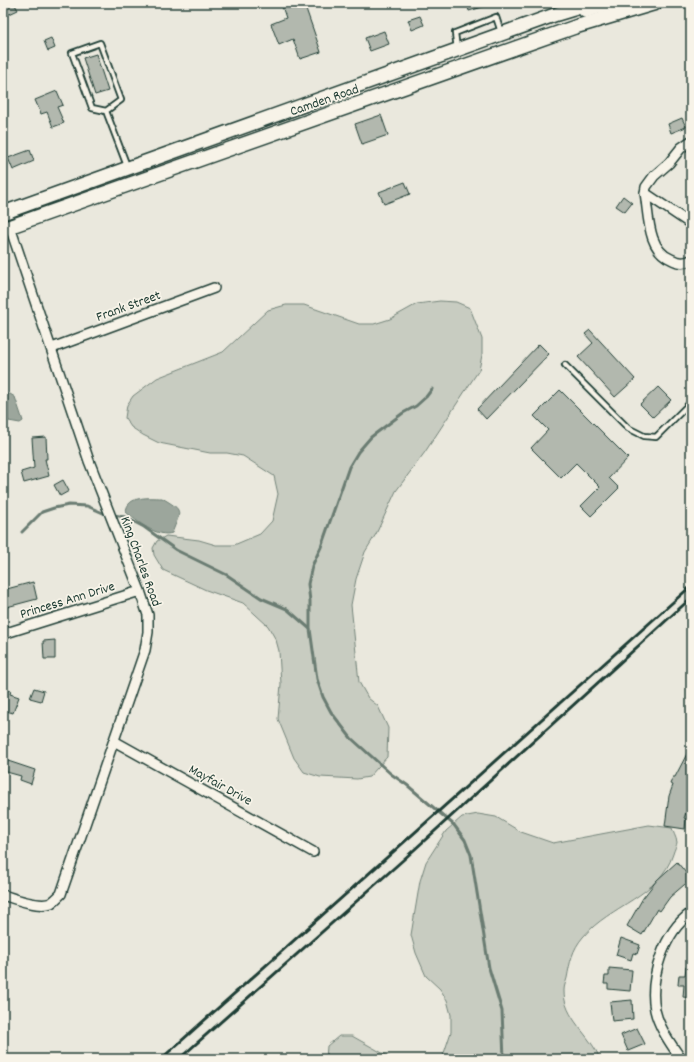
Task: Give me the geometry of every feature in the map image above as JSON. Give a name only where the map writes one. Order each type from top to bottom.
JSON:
[{"type":"main road","name":"Camden Road","points":[[3,213],[521,26],[593,3]]},
{"type":"main road","points":[[538,40],[537,33],[540,28],[612,3]]},
{"type":"main road","name":"Camden Road","points":[[6,228],[538,40],[656,3]]},
{"type":"main road","points":[[431,78],[440,64],[517,36],[521,26]]},
{"type":"main road","points":[[6,228],[7,219],[11,216],[69,194],[124,169]]},
{"type":"street","points":[[691,141],[681,148],[669,163],[654,176],[646,187],[653,242],[665,257],[676,262],[685,263],[691,260]]},
{"type":"street","points":[[646,193],[691,224]]},
{"type":"street","name":"King Charles Road","points":[[3,895],[21,901],[42,904],[52,903],[61,894],[114,741],[146,644],[148,632],[148,615],[140,591],[89,461],[52,348],[6,228]]},
{"type":"street","name":"Frank Street","points":[[52,348],[214,288]]},
{"type":"street","name":"Princess Ann Drive","points":[[3,634],[140,591]]},
{"type":"street","name":"Mayfair Drive","points":[[114,741],[313,852]]},
{"type":"street","points":[[681,1059],[664,1033],[655,1010],[654,987],[659,960],[670,935],[686,916],[691,913]]},
{"type":"lane","points":[[100,43],[121,100],[106,111],[92,108],[72,53],[100,43]]},
{"type":"lane","points":[[106,111],[124,169]]},
{"type":"lane","points":[[565,365],[628,428],[644,436],[656,437],[691,402]]},
{"type":"shaded area","points":[[440,301],[456,302],[470,308],[482,339],[482,355],[479,370],[425,452],[396,491],[376,534],[365,552],[356,579],[351,605],[359,682],[368,698],[378,706],[388,728],[387,757],[369,777],[357,779],[320,777],[304,772],[294,758],[278,719],[281,684],[279,651],[276,640],[268,626],[243,603],[206,590],[163,570],[154,555],[153,548],[157,541],[166,536],[199,540],[216,545],[234,545],[260,534],[272,521],[278,494],[274,476],[243,456],[227,453],[210,453],[159,443],[131,427],[125,418],[127,405],[133,396],[157,378],[223,352],[268,310],[286,305],[304,305],[359,324],[374,324],[390,319],[417,304]]},
{"type":"shaded area","points":[[3,394],[10,394],[15,397],[23,421],[20,423],[3,420]]},
{"type":"shaded area","points":[[145,498],[162,498],[174,506],[179,512],[172,533],[166,534],[154,531],[135,520],[126,512],[127,507],[134,500]]},
{"type":"shaded area","points":[[478,814],[496,817],[521,832],[553,843],[649,825],[672,828],[677,843],[667,868],[646,890],[594,926],[579,942],[572,956],[564,987],[565,1000],[573,1018],[596,1050],[600,1059],[441,1059],[451,1032],[451,1015],[447,1000],[440,989],[426,976],[416,953],[411,935],[420,881],[426,862],[446,831],[462,817]]},
{"type":"shaded area","points":[[339,1036],[352,1036],[393,1059],[326,1059],[327,1046]]},
{"type":"building","points":[[3,3],[14,3],[18,10],[3,17]]},
{"type":"building","points":[[281,3],[304,3],[321,52],[300,59],[293,39],[279,45],[271,24],[286,18]]},
{"type":"building","points":[[467,3],[488,3],[489,5],[469,11]]},
{"type":"building","points":[[420,16],[424,25],[412,30],[408,20]]},
{"type":"building","points":[[384,31],[389,44],[370,51],[365,38]]},
{"type":"building","points":[[51,38],[55,48],[48,51],[44,41]]},
{"type":"building","points":[[96,54],[108,91],[95,95],[83,58]]},
{"type":"building","points":[[57,91],[63,105],[57,107],[64,123],[53,127],[47,112],[41,114],[35,100]]},
{"type":"building","points":[[381,115],[388,135],[362,144],[355,124]]},
{"type":"building","points":[[682,118],[686,127],[671,133],[668,124]]},
{"type":"building","points":[[30,150],[34,161],[13,170],[8,158]]},
{"type":"building","points":[[405,182],[410,194],[384,204],[379,192]]},
{"type":"building","points":[[623,196],[632,203],[625,212],[616,206]]},
{"type":"building","points":[[590,330],[635,379],[615,397],[578,357],[593,343],[585,334]]},
{"type":"building","points":[[539,344],[549,354],[486,419],[477,409]]},
{"type":"building","points":[[658,387],[671,400],[653,417],[640,404]]},
{"type":"building","points":[[560,390],[628,458],[609,478],[619,488],[591,516],[581,506],[600,487],[576,463],[561,478],[531,448],[548,430],[534,416]]},
{"type":"building","points":[[46,437],[47,459],[45,459],[49,476],[24,483],[21,472],[34,468],[32,438]]},
{"type":"building","points":[[63,480],[69,491],[60,496],[54,485]]},
{"type":"building","points":[[33,582],[37,599],[3,608],[3,590]]},
{"type":"building","points":[[55,640],[55,659],[44,659],[43,641]]},
{"type":"building","points":[[3,688],[11,691],[10,694],[19,697],[13,713],[3,710]]},
{"type":"building","points":[[34,688],[44,691],[41,701],[30,698]]},
{"type":"building","points":[[691,746],[691,800],[684,818],[686,819],[685,829],[665,826],[669,796],[673,785],[670,784]]},
{"type":"building","points":[[5,760],[35,770],[31,784],[20,780],[21,776],[3,771]]},
{"type":"building","points":[[677,862],[691,879],[670,897],[660,911],[657,909],[642,935],[627,926],[643,898],[657,880]]},
{"type":"building","points":[[621,938],[640,945],[637,954],[633,953],[631,960],[616,955]]},
{"type":"building","points":[[686,967],[691,967],[691,998],[683,997],[684,985],[678,985],[679,975],[685,975]]},
{"type":"building","points":[[609,968],[632,970],[630,991],[608,989],[608,984],[604,984],[605,976],[609,976]]},
{"type":"building","points":[[632,1000],[633,1019],[612,1021],[610,1002]]},
{"type":"building","points":[[637,1028],[645,1044],[628,1051],[621,1035]]},
{"type":"waterway","points":[[432,389],[416,406],[403,413],[371,437],[358,452],[349,467],[321,547],[312,566],[308,584],[310,601],[310,629],[317,679],[323,697],[331,712],[351,738],[391,774],[407,785],[454,825],[465,840],[471,855],[489,968],[502,1011],[504,1059]]},
{"type":"waterway","points":[[22,532],[42,512],[69,505],[87,506],[103,513],[125,517],[144,527],[176,550],[227,575],[261,598],[287,609],[310,629]]},
{"type":"railway","points":[[161,1059],[691,586]]},
{"type":"railway","points":[[179,1059],[403,860],[691,598]]}]
